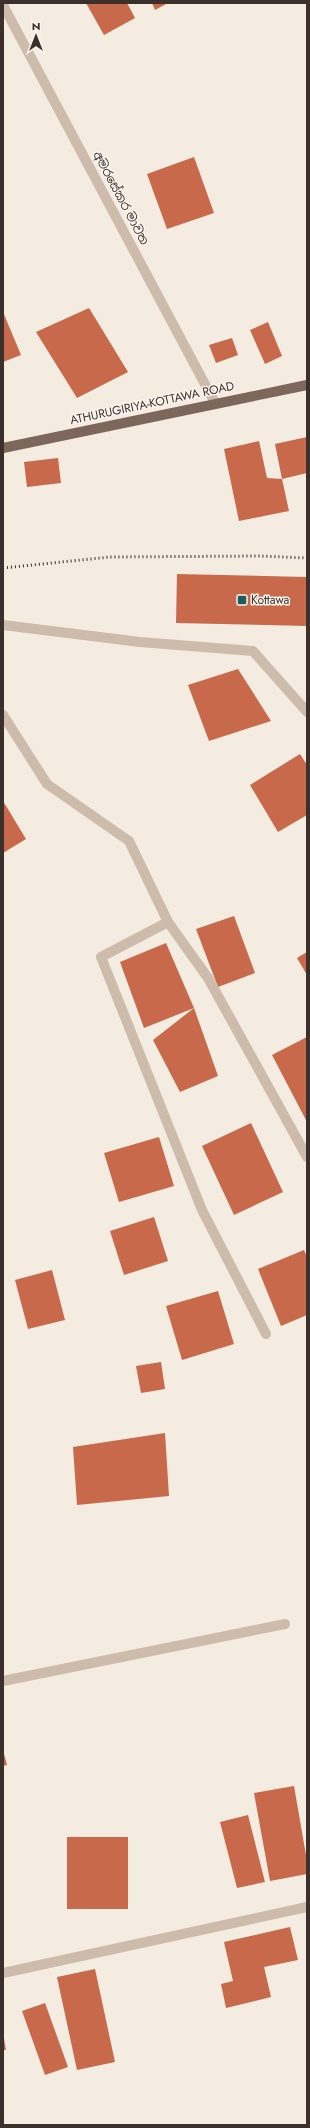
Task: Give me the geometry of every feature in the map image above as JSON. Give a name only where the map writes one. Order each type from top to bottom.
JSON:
[{"type":"main road","name":"ATHURUGIRIYA-KOTTAWA ROAD","points":[[3,448],[307,385]]},
{"type":"street","name":"අමරසේකර මාවත","points":[[3,5],[215,403]]},
{"type":"street","points":[[3,625],[140,642],[253,651],[307,712]]},
{"type":"street","points":[[3,715],[47,784],[129,842],[168,922],[208,978],[307,1157]]},
{"type":"street","points":[[168,922],[101,957],[202,1210],[266,1334]]},
{"type":"street","points":[[3,1681],[284,1624]]},
{"type":"street","points":[[3,1973],[307,1907]]},
{"type":"building","points":[[86,3],[127,3],[135,18],[104,35]]},
{"type":"building","points":[[152,3],[168,3],[155,10]]},
{"type":"building","points":[[194,157],[214,213],[167,229],[147,174]]},
{"type":"building","points":[[89,308],[128,372],[77,398],[36,332]]},
{"type":"building","points":[[3,312],[21,355],[3,362]]},
{"type":"building","points":[[268,322],[282,356],[265,364],[250,330]]},
{"type":"building","points":[[232,338],[238,355],[216,363],[209,345]]},
{"type":"building","points":[[307,437],[307,473],[282,479],[275,444]]},
{"type":"building","points":[[259,441],[267,478],[282,479],[289,511],[239,521],[224,449]]},
{"type":"building","points":[[58,458],[61,483],[27,487],[24,462]]},
{"type":"building","name":"Kottawa","points":[[177,574],[307,577],[307,626],[176,623]]},
{"type":"building","points":[[238,669],[271,721],[209,741],[188,685]]},
{"type":"building","points":[[300,754],[307,765],[307,815],[278,832],[250,785]]},
{"type":"building","points":[[3,801],[26,839],[3,853]]},
{"type":"building","points":[[234,916],[255,973],[218,987],[196,929]]},
{"type":"building","points":[[166,943],[194,1008],[144,1028],[120,962]]},
{"type":"building","points":[[307,952],[307,975],[297,958]]},
{"type":"building","points":[[194,1008],[218,1076],[180,1092],[153,1040]]},
{"type":"building","points":[[307,1037],[307,1122],[272,1055]]},
{"type":"building","points":[[251,1123],[283,1192],[234,1215],[202,1146]]},
{"type":"building","points":[[159,1137],[174,1186],[119,1202],[104,1153]]},
{"type":"building","points":[[154,1217],[168,1261],[124,1275],[110,1231]]},
{"type":"building","points":[[304,1250],[307,1257],[307,1315],[281,1326],[258,1269]]},
{"type":"building","points":[[52,1270],[65,1320],[28,1329],[15,1280]]},
{"type":"building","points":[[218,1291],[234,1344],[182,1360],[166,1306]]},
{"type":"building","points":[[161,1362],[165,1389],[141,1393],[136,1366]]},
{"type":"building","points":[[165,1433],[169,1496],[77,1505],[73,1447]]},
{"type":"building","points":[[3,1750],[7,1765],[3,1766]]},
{"type":"building","points":[[294,1786],[307,1861],[307,1874],[270,1881],[254,1793]]},
{"type":"building","points":[[248,1815],[265,1882],[237,1888],[220,1822]]},
{"type":"building","points":[[67,1837],[128,1837],[128,1909],[67,1909]]},
{"type":"building","points":[[290,1927],[298,1960],[264,1967],[271,1997],[226,2008],[221,1984],[233,1981],[224,1942]]},
{"type":"building","points":[[95,1969],[115,2062],[77,2070],[57,1977]]},
{"type":"building","points":[[45,2003],[68,2067],[45,2075],[22,2011]]},
{"type":"building","points":[[3,2033],[6,2050],[3,2050]]},
{"type":"railway","points":[[3,568],[110,557],[260,556],[307,558]]},
{"type":"place","name":"Kottawa","points":[[242,600]]}]
